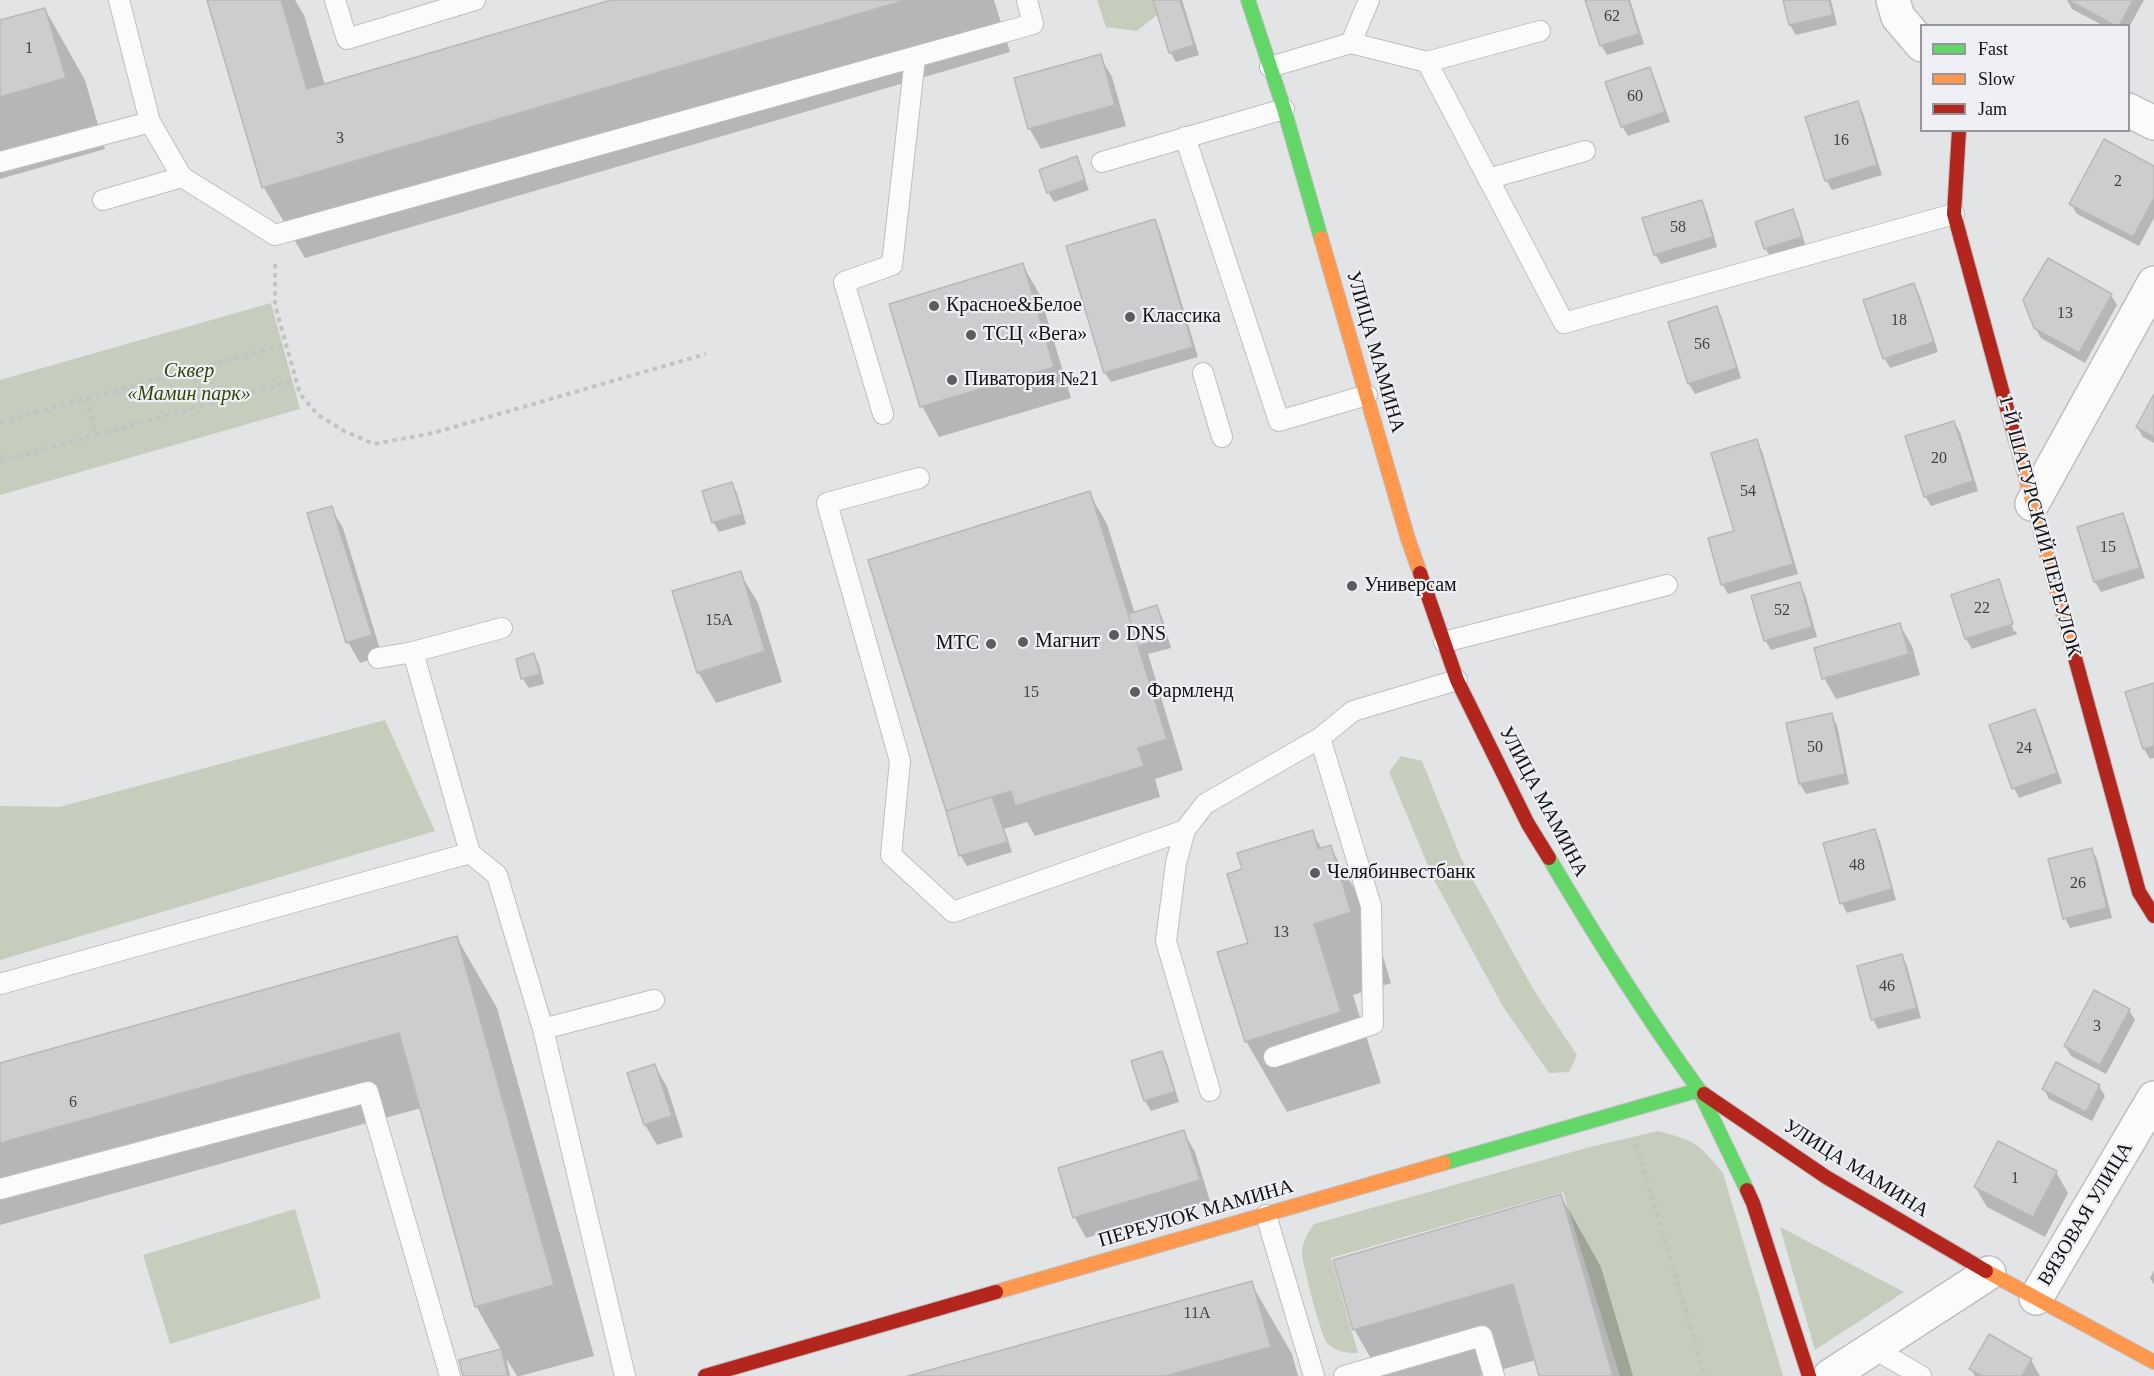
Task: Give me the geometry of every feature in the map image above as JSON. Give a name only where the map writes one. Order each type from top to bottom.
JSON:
[{"type":"street","name":"УЛИЦА МАМИНА","points":[[1248,0],[1284,109],[1408,539],[1457,680],[1528,824],[1598,941],[1653,1026],[1699,1090],[1826,1177],[1989,1273],[2154,1362]]},
{"type":"street","points":[[1893,0],[1898,17],[1920,43]]},
{"type":"street","points":[[2130,111],[2154,123]]},
{"type":"street","name":"1-Й ШАТУРСКИЙ ПЕРЕУЛОК","points":[[1959,132],[1954,214],[2139,892],[2154,916]]},
{"type":"street","points":[[2032,504],[2154,283]]},
{"type":"street","points":[[1699,1090],[1753,1203],[1809,1376]]},
{"type":"street","name":"ПЕРЕУЛОК МАМИНА","points":[[705,1376],[1699,1090]]},
{"type":"street","name":"ВЯЗОВАЯ УЛИЦА","points":[[2036,1298],[2154,1098]]},
{"type":"street","points":[[1830,1376],[1989,1273]]},
{"type":"lane","points":[[119,0],[150,122],[182,177],[275,235],[1033,24],[1027,0]]},
{"type":"lane","points":[[335,0],[348,39],[475,0]]},
{"type":"lane","points":[[1351,43],[1369,0]]},
{"type":"lane","points":[[1270,67],[1351,43],[1427,62],[1540,31]]},
{"type":"lane","points":[[883,414],[844,282],[892,265],[915,58]]},
{"type":"lane","points":[[1427,62],[1564,323],[1954,214]]},
{"type":"lane","points":[[1102,162],[1284,109]]},
{"type":"lane","points":[[0,162],[150,122]]},
{"type":"lane","points":[[1185,137],[1279,421],[1367,395]]},
{"type":"lane","points":[[1488,179],[1585,151]]},
{"type":"lane","points":[[103,200],[182,177]]},
{"type":"lane","points":[[1203,374],[1222,437]]},
{"type":"lane","points":[[919,478],[827,503],[900,761],[891,855],[953,912],[1185,830]]},
{"type":"lane","points":[[1444,642],[1667,585]]},
{"type":"lane","points":[[378,658],[502,628]]},
{"type":"lane","points":[[413,651],[471,853],[497,875],[543,1029],[625,1376]]},
{"type":"lane","points":[[1210,1092],[1166,941],[1176,863],[1185,830],[1206,804],[1320,738],[1353,711],[1457,680]]},
{"type":"lane","points":[[1274,1057],[1373,1023],[1371,906],[1320,738]]},
{"type":"lane","points":[[0,984],[471,853]]},
{"type":"lane","points":[[543,1029],[654,1000]]},
{"type":"lane","points":[[0,1189],[369,1092],[450,1376]]},
{"type":"lane","points":[[1266,1215],[1314,1376]]},
{"type":"lane","points":[[1344,1376],[1482,1336],[1494,1376]]},
{"type":"lane","points":[[1873,1348],[1921,1376]]},
{"type":"path","points":[[275,235],[276,305],[300,394],[318,415],[344,431],[374,444],[433,433],[706,354]]},
{"type":"path","points":[[0,422],[286,345]]},
{"type":"path","points":[[192,370],[202,405]]},
{"type":"path","points":[[0,454],[1,461],[296,380]]},
{"type":"path","points":[[86,399],[96,435]]},
{"type":"path","points":[[1626,1111],[1705,1376]]},
{"type":"green space","points":[[1097,0],[1158,0],[1162,11],[1137,31],[1106,27]]},
{"type":"green space","name":"Сквер «Мамин парк»","points":[[271,303],[300,409],[0,495],[0,380]]},
{"type":"green space","points":[[385,720],[435,831],[0,960],[0,806],[59,807]]},
{"type":"green space","points":[[1401,756],[1422,761],[1461,858],[1533,989],[1577,1055],[1569,1072],[1549,1073],[1502,1005],[1434,880],[1389,772]]},
{"type":"green space","points":[[1658,1131],[1695,1144],[1723,1173],[1783,1376],[1620,1376],[1563,1192],[1331,1258],[1358,1353],[1342,1352],[1328,1344],[1317,1316],[1302,1254],[1304,1242],[1314,1224],[1590,1147]]},
{"type":"green space","points":[[295,1209],[321,1298],[170,1344],[143,1255]]},
{"type":"green space","points":[[1780,1227],[1904,1292],[1815,1350]]},
{"type":"building","points":[[207,0],[281,0],[307,89],[611,0],[906,0],[262,188]]},
{"type":"building","points":[[1153,0],[1180,0],[1194,45],[1169,53]]},
{"type":"building","points":[[1585,0],[1629,0],[1639,34],[1600,46]]},
{"type":"building","points":[[1783,0],[1829,0],[1833,15],[1789,25]]},
{"type":"building","points":[[2068,0],[2133,0],[2120,24],[2112,24]]},
{"type":"building","points":[[45,8],[66,78],[0,97],[0,20]]},
{"type":"building","points":[[1101,54],[1115,105],[1028,129],[1014,78]]},
{"type":"building","points":[[1650,67],[1665,112],[1621,127],[1605,82]]},
{"type":"building","points":[[1858,101],[1877,165],[1825,181],[1805,117]]},
{"type":"building","points":[[2104,139],[2154,166],[2154,198],[2133,237],[2069,204]]},
{"type":"building","points":[[1077,156],[1085,180],[1047,193],[1039,170]]},
{"type":"building","points":[[1702,200],[1713,237],[1654,255],[1642,218]]},
{"type":"building","points":[[1793,209],[1802,237],[1764,249],[1755,222]]},
{"type":"building","points":[[1155,219],[1193,347],[1104,373],[1066,246]]},
{"type":"building","points":[[2048,258],[2112,294],[2079,353],[2034,328],[2023,300]]},
{"type":"building","name":"ТСЦ «Вега»","points":[[1023,263],[1054,367],[920,407],[889,304]]},
{"type":"building","points":[[1914,283],[1934,342],[1883,359],[1863,300]]},
{"type":"building","points":[[1717,306],[1737,368],[1688,384],[1668,322]]},
{"type":"building","points":[[2154,394],[2154,437],[2136,427]]},
{"type":"building","points":[[1954,421],[1973,481],[1924,497],[1905,436]]},
{"type":"building","points":[[1757,439],[1793,564],[1721,585],[1708,538],[1734,531],[1711,453]]},
{"type":"building","points":[[732,482],[742,514],[712,523],[702,491]]},
{"type":"building","points":[[1090,491],[1167,739],[1138,748],[1144,766],[1015,806],[1011,791],[946,811],[868,560]]},
{"type":"building","points":[[332,506],[372,635],[346,643],[307,513]]},
{"type":"building","points":[[2123,513],[2140,568],[2094,582],[2077,527]]},
{"type":"building","points":[[741,571],[765,651],[697,673],[672,591]]},
{"type":"building","points":[[1999,579],[2013,624],[1965,639],[1951,595]]},
{"type":"building","points":[[1800,582],[1812,627],[1764,641],[1751,596]]},
{"type":"building","points":[[1157,605],[1167,638],[1138,646],[1128,614]]},
{"type":"building","points":[[1900,623],[1909,654],[1822,679],[1814,648]]},
{"type":"building","points":[[534,653],[540,674],[521,679],[516,659]]},
{"type":"building","points":[[2154,683],[2154,746],[2143,749],[2125,692]]},
{"type":"building","points":[[2035,709],[2057,773],[2012,789],[1989,725]]},
{"type":"building","points":[[1832,713],[1845,774],[1799,784],[1786,723]]},
{"type":"building","points":[[992,797],[1008,842],[959,856],[946,811]]},
{"type":"building","points":[[1875,829],[1892,889],[1840,904],[1823,843]]},
{"type":"building","points":[[1313,830],[1318,849],[1331,845],[1351,912],[1314,924],[1341,1012],[1245,1042],[1217,952],[1248,943],[1227,874],[1242,869],[1237,853]]},
{"type":"building","points":[[2092,848],[2107,908],[2063,919],[2048,859]]},
{"type":"building","points":[[457,936],[554,1285],[475,1307],[399,1033],[0,1143],[0,1063]]},
{"type":"building","points":[[1902,954],[1917,1008],[1871,1020],[1857,966]]},
{"type":"building","points":[[2094,990],[2130,1009],[2100,1065],[2064,1046]]},
{"type":"building","points":[[1162,1051],[1175,1092],[1144,1101],[1131,1061]]},
{"type":"building","points":[[2056,1062],[2100,1085],[2086,1112],[2042,1089]]},
{"type":"building","points":[[655,1064],[672,1116],[644,1125],[627,1073]]},
{"type":"building","points":[[1184,1130],[1200,1180],[1073,1218],[1058,1168]]},
{"type":"building","points":[[1998,1141],[2057,1171],[2033,1217],[1974,1187]]},
{"type":"building","points":[[1561,1194],[1613,1376],[1539,1376],[1513,1284],[1353,1330],[1333,1260]]},
{"type":"building","points":[[1252,1281],[1271,1347],[1165,1376],[908,1376]]},
{"type":"building","points":[[1989,1334],[2032,1359],[2022,1376],[1982,1376],[1969,1369]]},
{"type":"building","points":[[501,1349],[508,1376],[463,1376],[459,1360]]},
{"type":"traffic: fast","points":[[1248,0],[1284,109],[1321,238]]},
{"type":"traffic: fast","points":[[1549,858],[1640,1005],[1704,1094]]},
{"type":"traffic: fast","points":[[1444,1163],[1699,1090],[1747,1190]]},
{"type":"traffic: slow","points":[[1321,238],[1408,539],[1420,573]]},
{"type":"traffic: slow","points":[[2015,438],[2075,658]]},
{"type":"traffic: slow","points":[[996,1292],[1444,1163]]},
{"type":"traffic: slow","points":[[1986,1271],[2154,1362]]},
{"type":"traffic: jam","points":[[1959,132],[1954,214],[2015,438]]},
{"type":"traffic: jam","points":[[1420,573],[1457,680],[1528,824],[1549,858]]},
{"type":"traffic: jam","points":[[2075,658],[2139,892],[2154,916]]},
{"type":"traffic: jam","points":[[1704,1094],[1826,1177],[1986,1271]]},
{"type":"traffic: jam","points":[[1747,1190],[1809,1376]]},
{"type":"traffic: jam","points":[[705,1376],[996,1292]]},
{"type":"place","name":"Красное&Белое","points":[[934,306]]},
{"type":"place","name":"Классика","points":[[1130,317]]},
{"type":"place","name":"ТСЦ «Вега»","points":[[971,335]]},
{"type":"place","name":"Пиватория №21","points":[[952,380]]},
{"type":"place","name":"Универсам","points":[[1352,586]]},
{"type":"place","name":"DNS","points":[[1114,635]]},
{"type":"place","name":"Магнит","points":[[1023,642]]},
{"type":"place","name":"МТС","points":[[991,644]]},
{"type":"place","name":"Фармленд","points":[[1135,692]]},
{"type":"place","name":"Челябинвестбанк","points":[[1315,873]]}]
